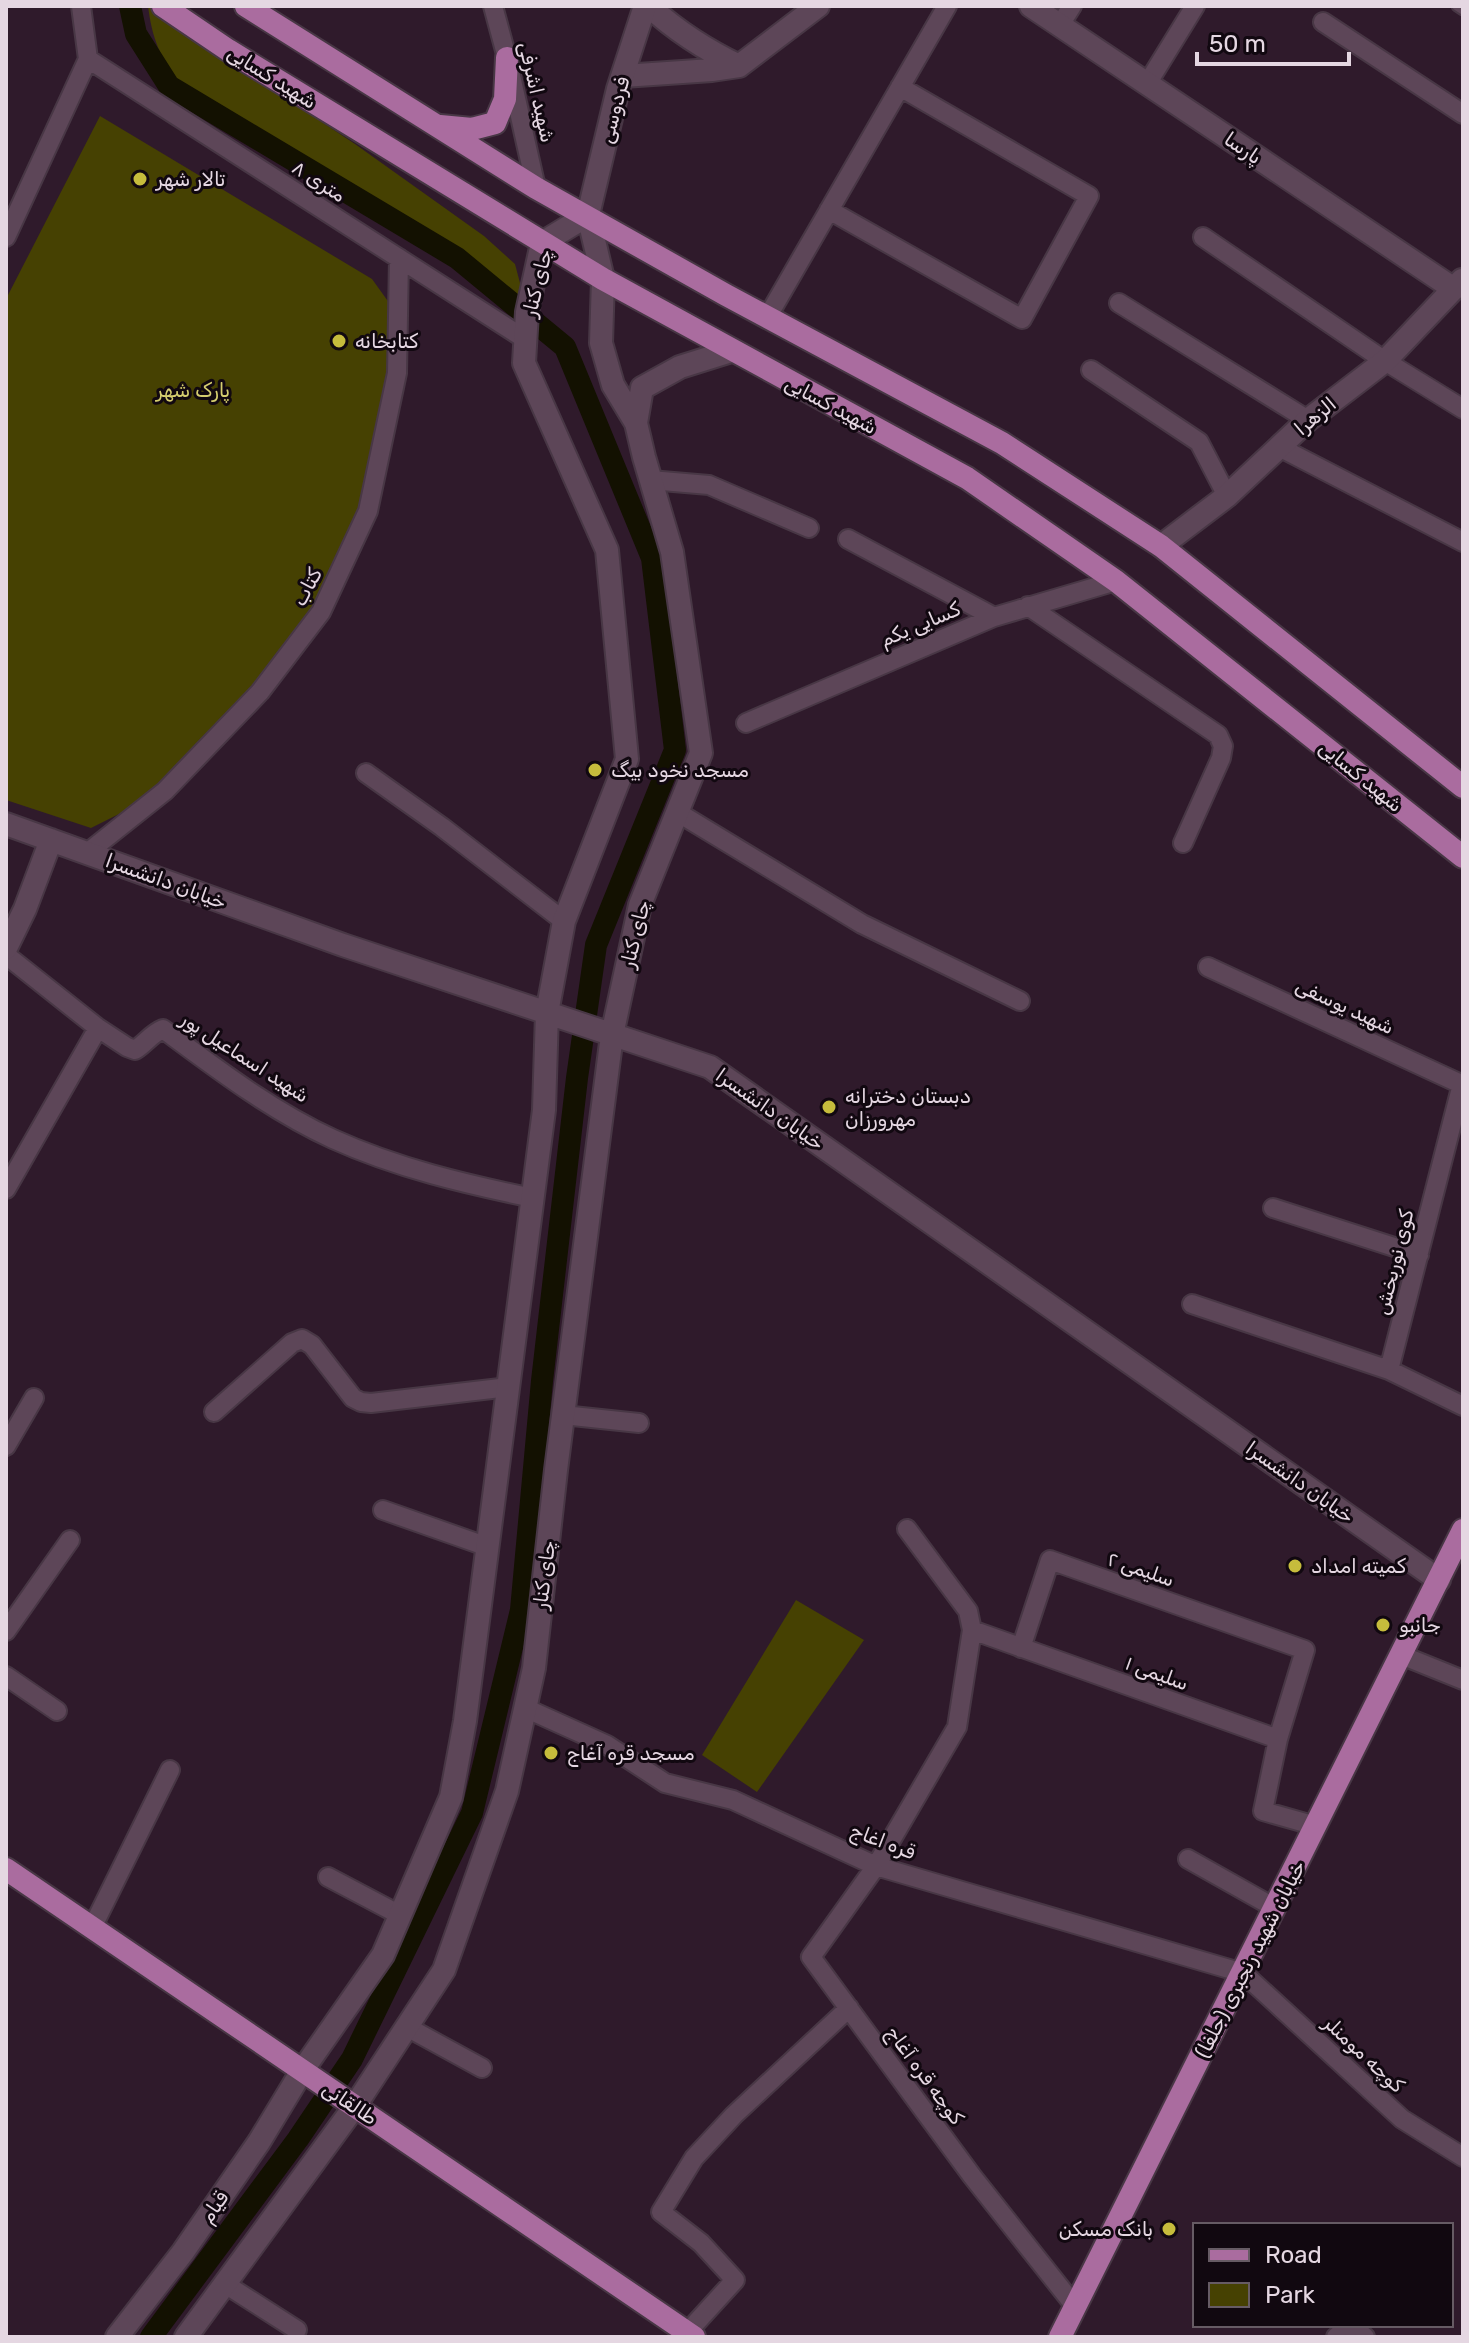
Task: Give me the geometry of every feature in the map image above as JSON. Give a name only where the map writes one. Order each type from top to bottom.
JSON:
[{"type":"main road","points":[[246,6],[536,188],[726,295],[1002,443],[1161,546],[1463,787]]},
{"type":"main road","name":"شهید کسایی","points":[[168,7],[241,58],[603,279],[967,478],[1116,581],[1463,857]]},
{"type":"main road","points":[[435,126],[472,129],[495,123],[505,99],[507,58]]},
{"type":"main road","name":"خیابان شهید رنجبری (جلفا)","points":[[1069,2326],[1463,1530]]},
{"type":"main road","name":"طالقانی","points":[[6,1869],[688,2335]]},
{"type":"street","points":[[6,237],[88,59],[81,6]]},
{"type":"street","name":"شهید اشرفی","points":[[493,6],[536,188]]},
{"type":"street","points":[[647,6],[707,50],[739,66]]},
{"type":"street","name":"فردوسی","points":[[588,215],[618,89],[647,6]]},
{"type":"street","points":[[623,76],[739,66],[818,6]]},
{"type":"street","points":[[768,316],[947,6]]},
{"type":"street","name":"پارسا","points":[[1031,6],[1066,16],[1147,84],[1458,284]]},
{"type":"street","points":[[1147,84],[1195,6]]},
{"type":"street","points":[[1323,22],[1463,114]]},
{"type":"street","name":"۸ متری","points":[[88,59],[525,339]]},
{"type":"street","points":[[829,210],[1022,319],[1089,196],[900,87]]},
{"type":"street","name":"چای کنار","points":[[302,2071],[383,1955],[451,1797],[465,1721],[544,1110],[547,1013],[564,921],[627,759],[607,550],[524,363],[527,312],[542,243],[588,215],[603,279],[601,343],[613,385],[636,423],[672,552],[701,753],[640,905],[612,1035],[534,1668],[507,1791],[444,1970],[355,2106]]},
{"type":"street","points":[[1203,237],[1385,361],[1463,409]]},
{"type":"street","name":"کتاب","points":[[87,853],[165,791],[260,692],[321,612],[368,511],[397,373],[399,258]]},
{"type":"street","name":"الزهرا","points":[[1161,546],[1227,496],[1308,420],[1385,361],[1458,284]]},
{"type":"street","points":[[1119,303],[1308,420]]},
{"type":"street","points":[[636,423],[642,388],[680,367],[731,351]]},
{"type":"street","points":[[1091,370],[1199,442],[1227,496]]},
{"type":"street","points":[[1279,447],[1463,542]]},
{"type":"street","points":[[650,480],[709,485],[809,528]]},
{"type":"street","points":[[848,539],[994,617]]},
{"type":"street","name":"کسایی یکم","points":[[746,723],[994,617],[1116,581]]},
{"type":"street","points":[[1028,606],[1218,735],[1223,746],[1221,758],[1183,843]]},
{"type":"street","points":[[366,773],[564,921]]},
{"type":"street","points":[[677,812],[862,924],[1020,1001]]},
{"type":"street","name":"خیابان دانشسرا","points":[[6,824],[343,945],[710,1067],[1439,1580]]},
{"type":"street","points":[[6,948],[25,909],[51,840]]},
{"type":"street","name":"شهید اسماعیل پور","points":[[6,955],[98,1028],[127,1047],[135,1050],[153,1033],[163,1029],[253,1094],[332,1138],[444,1178],[533,1198]]},
{"type":"street","name":"شهید یوسفی","points":[[1208,967],[1463,1084]]},
{"type":"street","points":[[6,1189],[98,1028]]},
{"type":"street","name":"کوی نوربخش","points":[[1389,1370],[1463,1084]]},
{"type":"street","points":[[1273,1208],[1419,1255]]},
{"type":"street","points":[[1192,1304],[1389,1370],[1463,1406]]},
{"type":"street","points":[[214,1412],[292,1343],[302,1339],[312,1345],[353,1398],[361,1402],[509,1387]]},
{"type":"street","points":[[6,1446],[34,1398]]},
{"type":"street","points":[[563,1415],[639,1423]]},
{"type":"street","points":[[383,1510],[488,1547]]},
{"type":"street","points":[[876,1866],[957,1727],[972,1630],[968,1611],[907,1529]]},
{"type":"street","points":[[6,1631],[70,1540]]},
{"type":"street","name":"سلیمی ۲","points":[[1021,1648],[1050,1560],[1305,1650],[1278,1739]]},
{"type":"street","name":"سلیمی ۱","points":[[972,1630],[1278,1739]]},
{"type":"street","points":[[1401,1655],[1463,1680]]},
{"type":"street","points":[[6,1676],[57,1711]]},
{"type":"street","name":"قره اغاج","points":[[525,1708],[607,1745],[665,1783],[733,1800],[876,1866],[1243,1973]]},
{"type":"street","points":[[1278,1739],[1263,1811],[1316,1826]]},
{"type":"street","points":[[92,1928],[170,1770]]},
{"type":"street","points":[[1188,1859],[1275,1908]]},
{"type":"street","name":"کوچه قره آغاج","points":[[876,1866],[811,1957],[972,2176],[1069,2326]]},
{"type":"street","points":[[328,1877],[400,1915]]},
{"type":"street","name":"کوچه مومنلر","points":[[1243,1973],[1402,2119],[1463,2157]]},
{"type":"street","points":[[688,2335],[735,2280],[701,2243],[661,2212],[694,2158],[734,2115],[849,2008]]},
{"type":"street","points":[[407,2027],[482,2068]]},
{"type":"street","name":"قیام","points":[[117,2337],[183,2252],[259,2142],[302,2071]]},
{"type":"street","points":[[186,2337],[355,2106]]},
{"type":"street","points":[[225,2284],[297,2330]]},
{"type":"lane","points":[[1457,6],[1463,10]]},
{"type":"green space","points":[[148,6],[355,144],[484,236],[515,264],[522,303],[471,257],[180,83],[158,47]]},
{"type":"green space","name":"پارک شهر","points":[[100,116],[372,279],[390,304],[394,358],[360,510],[314,613],[260,692],[165,791],[91,828],[6,800],[6,299]]},
{"type":"green space","points":[[796,1600],[864,1640],[757,1792],[702,1755]]},
{"type":"waterway","points":[[130,6],[136,34],[169,86],[457,258],[565,347],[652,558],[675,750],[596,945],[577,1078],[542,1381],[521,1610],[472,1813],[352,2059],[298,2139],[151,2337]]},
{"type":"place","name":"تالار شهر","points":[[140,179]]},
{"type":"place","name":"کتابخانه","points":[[339,341]]},
{"type":"place","name":"مسجد نخود‌ بیگ","points":[[595,770]]},
{"type":"place","name":"دبستان دخترانه مهرورزان","points":[[829,1107]]},
{"type":"place","name":"کمیته امداد","points":[[1295,1566]]},
{"type":"place","name":"جانبو","points":[[1383,1625]]},
{"type":"place","name":"مسجد قره آغاج","points":[[551,1753]]},
{"type":"place","name":"بانک مسکن","points":[[1169,2229]]}]
